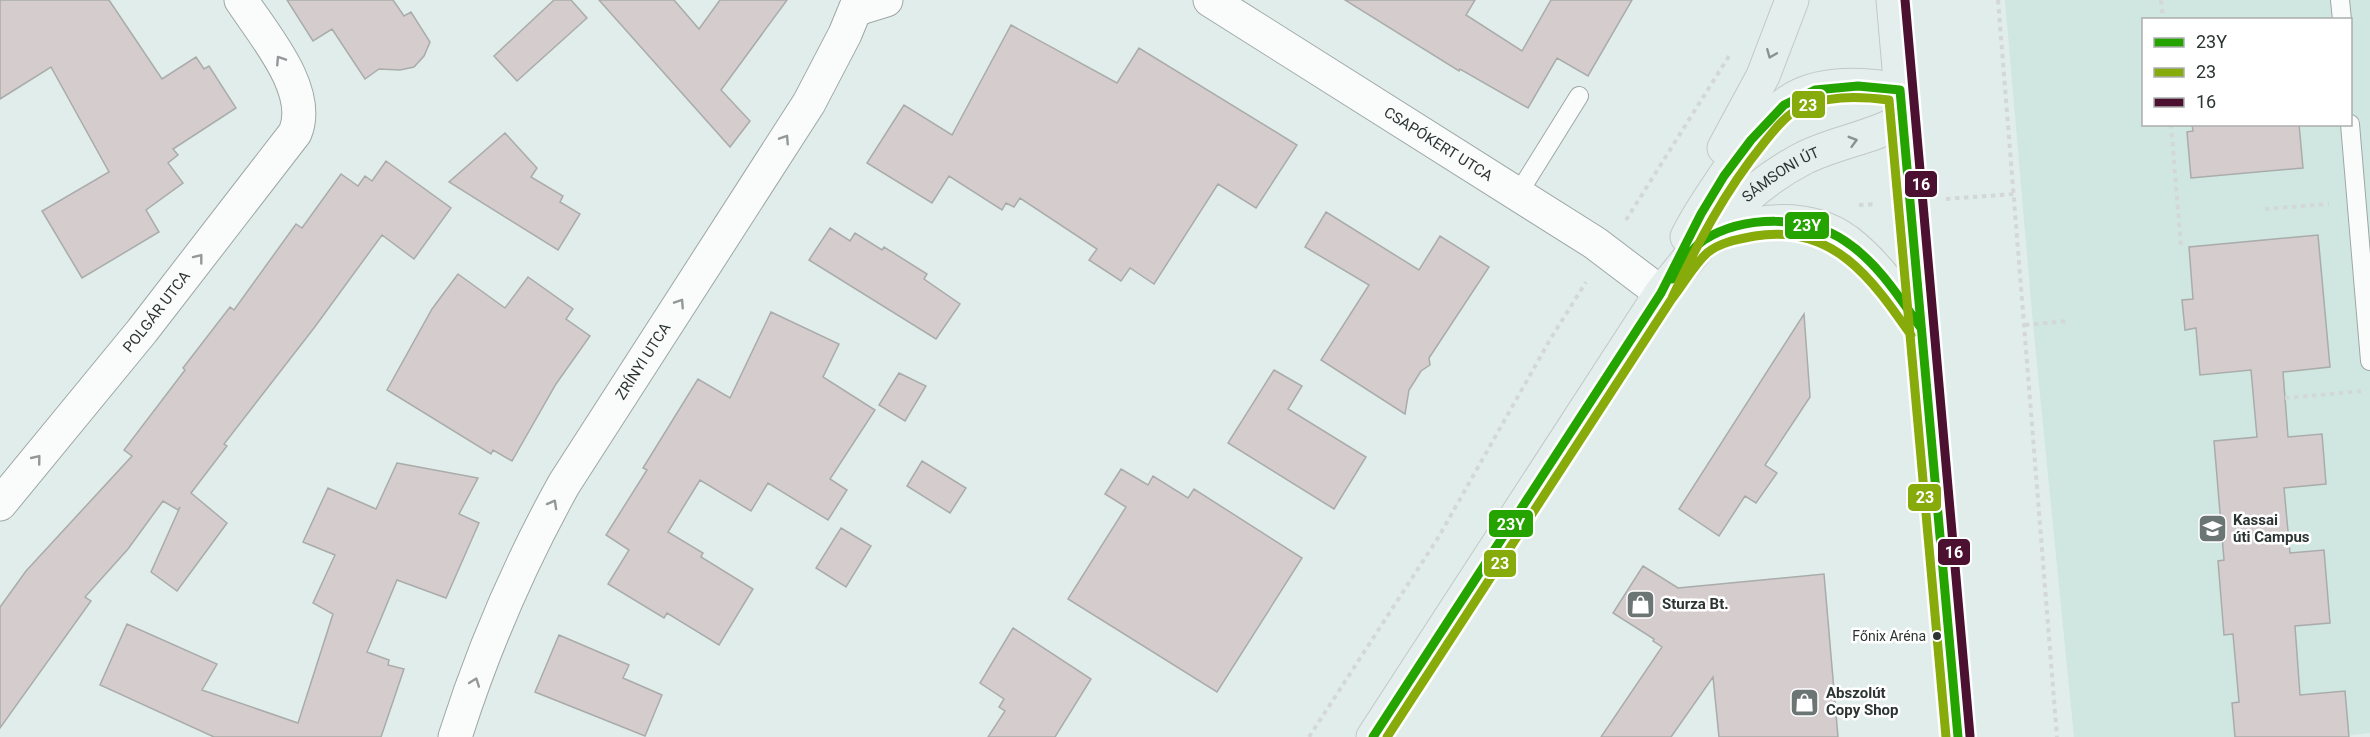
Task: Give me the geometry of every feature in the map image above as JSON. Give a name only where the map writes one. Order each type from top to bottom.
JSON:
[{"type":"main road","points":[[1792,0],[1762,76],[1700,196],[1695,237],[1778,221],[1825,230],[1845,240],[1865,257],[1895,291],[1922,328]]},
{"type":"main road","points":[[1893,0],[1958,737]]},
{"type":"main road","name":"SÁMSONI ÚT","points":[[1373,737],[1661,293],[1695,237],[1737,157],[1764,123],[1789,101],[1818,89],[1852,85],[1902,105],[1884,131],[1824,149],[1787,167],[1695,237]]},
{"type":"street","name":"POLGÁR UTCA","points":[[0,504],[142,331],[295,133],[300,114],[294,83],[241,0]]},
{"type":"street","name":"CSAPÓKERT UTCA","points":[[1210,0],[1605,250],[1661,293]]},
{"type":"street","name":"ZRÍNYI UTCA","points":[[456,737],[507,595],[564,484],[809,103],[867,3]]},
{"type":"lane","points":[[2340,0],[2342,18]]},
{"type":"lane","points":[[1518,194],[1579,96]]},
{"type":"lane","points":[[2350,126],[2370,361]]},
{"type":"path","points":[[1998,0],[2057,737]]},
{"type":"path","points":[[2161,0],[2163,18]]},
{"type":"path","points":[[1309,737],[1438,538],[1545,348],[1735,47]]},
{"type":"path","points":[[2171,126],[2181,248]]},
{"type":"path","points":[[2265,209],[2357,202]]},
{"type":"path","points":[[2025,325],[2067,321]]},
{"type":"path","points":[[2285,398],[2370,391]]},
{"type":"shaded area","name":"Kassai úti Campus","points":[[2005,0],[2370,0],[2370,733],[2335,737],[2074,737],[2033,324]]},
{"type":"building","points":[[0,0],[109,0],[162,79],[196,57],[204,69],[209,66],[236,108],[173,149],[178,155],[168,163],[183,183],[146,210],[159,232],[82,278],[42,211],[109,172],[51,67],[0,99]]},
{"type":"building","points":[[287,0],[393,0],[404,16],[411,12],[430,42],[424,56],[414,67],[400,70],[379,69],[365,79],[332,29],[313,41]]},
{"type":"building","points":[[554,0],[571,0],[587,18],[517,81],[494,56]]},
{"type":"building","points":[[599,0],[674,0],[699,29],[720,0],[787,0],[721,90],[750,121],[730,147]]},
{"type":"building","points":[[1345,0],[1475,0],[1466,15],[1522,51],[1551,0],[1632,0],[1588,76],[1557,58],[1528,108],[1460,69],[1459,71]]},
{"type":"building","points":[[1011,25],[1117,83],[1139,48],[1297,145],[1256,208],[1218,184],[1154,284],[1130,268],[1121,281],[1089,260],[1097,249],[1020,198],[1014,207],[1006,203],[1002,210],[949,176],[932,203],[867,163],[904,105],[952,135]]},
{"type":"building","points":[[2192,126],[2299,126],[2303,168],[2191,178],[2187,132],[2193,131]]},
{"type":"building","points":[[505,133],[537,168],[531,177],[563,196],[560,202],[580,214],[558,250],[449,182]]},
{"type":"building","points":[[386,161],[451,208],[414,259],[382,235],[314,328],[224,444],[227,446],[191,493],[227,523],[177,591],[151,572],[180,507],[178,510],[163,501],[128,549],[85,597],[91,601],[0,728],[0,607],[26,571],[132,456],[124,450],[230,307],[234,310],[296,224],[302,228],[341,174],[358,186],[365,176],[372,181]]},
{"type":"building","points":[[1326,212],[1419,270],[1440,236],[1489,267],[1429,358],[1430,365],[1421,371],[1409,390],[1405,414],[1321,360],[1369,285],[1305,247]]},
{"type":"building","points":[[830,228],[850,241],[855,233],[882,250],[884,247],[927,274],[924,279],[960,304],[936,339],[809,260]]},
{"type":"building","points":[[2318,235],[2330,367],[2283,372],[2288,437],[2322,434],[2326,484],[2284,488],[2290,553],[2324,550],[2330,623],[2295,626],[2300,695],[2345,691],[2349,737],[2235,737],[2232,703],[2239,702],[2233,634],[2224,635],[2218,561],[2224,560],[2214,441],[2257,437],[2251,370],[2200,375],[2196,328],[2185,330],[2182,300],[2193,299],[2189,247]]},
{"type":"building","points":[[458,274],[505,308],[528,277],[573,309],[566,319],[590,336],[556,384],[512,461],[493,450],[491,454],[387,390],[432,309]]},
{"type":"building","points":[[771,312],[839,344],[823,377],[875,410],[830,479],[847,490],[828,520],[768,483],[751,511],[700,480],[668,532],[703,553],[701,557],[753,589],[719,645],[667,613],[664,618],[608,584],[629,550],[606,535],[647,470],[643,468],[698,379],[730,398]]},
{"type":"building","points":[[1804,314],[1810,397],[1765,465],[1777,473],[1756,503],[1745,496],[1719,536],[1679,509]]},
{"type":"building","points":[[1274,370],[1302,386],[1288,409],[1366,457],[1334,509],[1228,443]]},
{"type":"building","points":[[899,373],[926,386],[905,421],[879,405]]},
{"type":"building","points":[[922,461],[966,488],[950,513],[907,486]]},
{"type":"building","points":[[397,463],[478,478],[459,514],[479,523],[446,598],[397,580],[367,652],[389,660],[388,665],[404,669],[381,737],[214,737],[100,685],[127,624],[217,664],[202,690],[298,723],[333,614],[313,603],[335,555],[303,542],[328,488],[376,509]]},
{"type":"building","points":[[1121,469],[1148,485],[1153,476],[1188,498],[1194,489],[1302,558],[1217,692],[1068,599],[1126,507],[1105,494]]},
{"type":"building","points":[[841,528],[871,546],[846,587],[816,568]]},
{"type":"building","points":[[1643,566],[1678,588],[1824,574],[1838,737],[1719,737],[1713,677],[1671,737],[1601,737],[1662,647],[1653,641],[1654,639],[1613,613]]},
{"type":"building","points":[[1013,628],[1091,679],[1055,737],[988,737],[1005,711],[999,707],[1004,699],[980,683]]},
{"type":"building","points":[[559,635],[629,665],[623,678],[662,695],[645,736],[535,692]]},
{"type":"transit line","name":"16","points":[[1905,0],[1970,736]]},
{"type":"transit line","name":"23Y","points":[[1373,737],[1661,293],[1701,214],[1724,176],[1751,140],[1784,105],[1815,90],[1858,86],[1900,90],[1958,737]]},
{"type":"transit line","name":"23","points":[[1672,298],[1724,199],[1749,162],[1786,118],[1806,106],[1829,99],[1889,100],[1946,737]]},
{"type":"transit line","name":"23Y","points":[[1672,279],[1694,248],[1720,232],[1756,222],[1775,221],[1813,226],[1830,232],[1857,249],[1887,281],[1921,328]]},
{"type":"transit line","name":"23","points":[[1387,737],[1671,300],[1702,258],[1712,249],[1736,240],[1782,234],[1807,238],[1828,247],[1848,260],[1865,276],[1911,335]]},
{"type":"place","name":"Kassai úti Campus","points":[[2212,529]]},
{"type":"place","name":"Sturza Bt.","points":[[1641,604]]},
{"type":"place","name":"Főnix Aréna","points":[[1937,636]]},
{"type":"place","name":"Abszolút Copy Shop","points":[[1805,702]]}]
